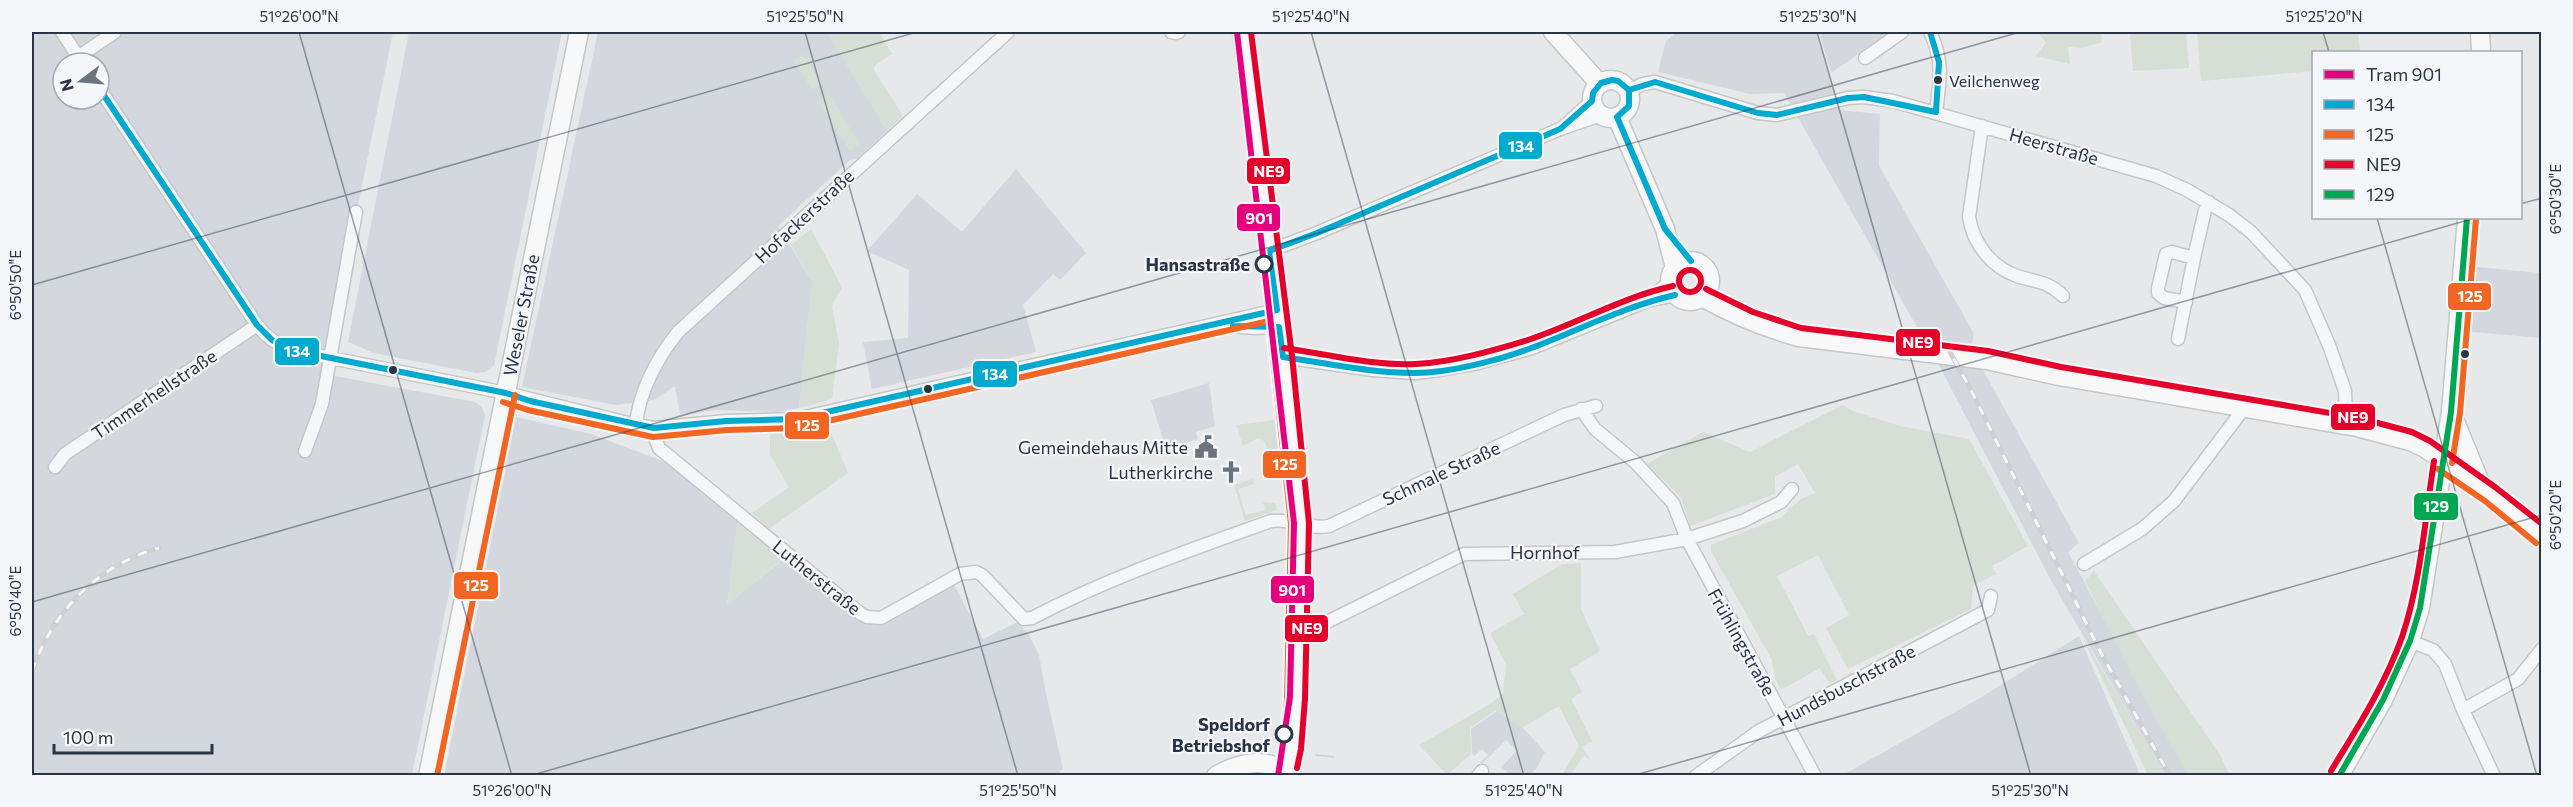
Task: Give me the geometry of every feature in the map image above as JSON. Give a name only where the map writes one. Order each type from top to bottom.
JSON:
[{"type":"main road","name":"Weseler Straße","points":[[428,776],[579,32]]},
{"type":"main road","points":[[1216,776],[1240,765],[1255,763],[1267,764],[1286,775],[1294,723],[1299,625],[1300,524],[1283,357],[1242,32]]},
{"type":"main road","points":[[1553,32],[1599,83]]},
{"type":"main road","points":[[2480,32],[2481,51]]},
{"type":"main road","points":[[1604,111],[1629,106],[1629,90],[1626,85],[1616,80],[1599,83],[1592,94],[1604,111],[1665,229],[1685,301],[1706,290]]},
{"type":"main road","points":[[2339,776],[2384,700],[2410,641],[2425,579],[2451,412],[2467,219]]},
{"type":"main road","points":[[1678,276],[1706,268],[1706,290]]},
{"type":"main road","points":[[1706,290],[1735,313],[1778,332],[1825,341],[1987,360],[2059,376],[2346,425],[2410,441],[2425,448],[2483,490],[2541,536]]},
{"type":"main road","points":[[2451,412],[2483,490]]},
{"type":"street","points":[[62,32],[74,51]]},
{"type":"street","points":[[92,51],[116,32]]},
{"type":"street","name":"Hofackerstraße","points":[[636,425],[638,411],[661,354],[678,332],[1008,32]]},
{"type":"street","points":[[1171,32],[1179,32]]},
{"type":"street","points":[[1865,58],[1902,32]]},
{"type":"street","points":[[1930,32],[1941,65],[1936,112]]},
{"type":"street","name":"Heerstraße","points":[[1629,90],[1654,82],[1758,113],[1777,115],[1848,98],[1864,97],[1936,112],[2156,176],[2209,202],[2251,232],[2305,290],[2329,345],[2345,392],[2346,425]]},
{"type":"street","points":[[111,106],[257,326],[266,337],[277,344],[291,350],[506,393],[636,425],[654,428],[726,421],[796,419],[1210,324],[1254,328],[1278,318]]},
{"type":"street","points":[[1269,251],[1317,233],[1604,111]]},
{"type":"street","points":[[1982,126],[1969,217],[1971,231],[1989,259],[2001,268],[2016,276],[2042,281],[2054,287],[2063,296]]},
{"type":"street","points":[[2178,339],[2194,258],[2209,202]]},
{"type":"street","points":[[306,451],[322,404],[356,212]]},
{"type":"street","points":[[2186,302],[2164,298],[2158,293],[2158,288],[2166,254],[2172,252],[2194,258]]},
{"type":"street","points":[[1283,357],[1373,370],[1415,373],[1478,363],[1532,348],[1647,301],[1678,276]]},
{"type":"street","name":"Timmerhellstraße","points":[[55,467],[65,454],[257,326]]},
{"type":"street","name":"Schmale Straße","points":[[1300,524],[1318,528],[1329,526],[1581,409],[1596,406]]},
{"type":"street","points":[[2084,564],[2142,529],[2174,501],[2246,407]]},
{"type":"street","points":[[1581,409],[1595,429],[1635,462],[1673,503],[1687,539]]},
{"type":"street","name":"Lutherstraße","points":[[654,428],[660,448],[867,617],[881,618],[960,574],[975,572],[982,575],[1018,616],[1024,619],[1032,618],[1088,589],[1271,521],[1288,520],[1300,524]]},
{"type":"street","name":"Hornhof","points":[[1299,625],[1311,626],[1325,623],[1464,554],[1614,552],[1687,539],[1743,521],[1781,502],[1792,489]]},
{"type":"street","name":"Frühlingstraße","points":[[1687,539],[1815,776]]},
{"type":"street","name":"Hundsbuschstraße","points":[[1696,776],[1719,758],[1784,718],[1988,609],[1991,596]]},
{"type":"street","points":[[2410,641],[2433,650],[2445,664],[2463,711],[2494,776]]},
{"type":"street","points":[[2463,711],[2518,679],[2541,649]]},
{"type":"shaded area","points":[[32,32],[393,32],[324,374],[475,402],[482,407],[485,415],[412,775],[32,775]]},
{"type":"shaded area","points":[[409,32],[562,32],[494,366],[485,372],[476,373],[374,353],[348,342]]},
{"type":"shaded area","points":[[598,32],[827,32],[887,131],[857,159],[850,160],[778,226],[812,281],[799,408],[779,412],[716,410],[680,415],[675,386],[654,400],[616,405],[522,387]]},
{"type":"shaded area","points":[[827,32],[879,32],[892,54],[875,65],[874,70],[903,116],[887,131]]},
{"type":"shaded area","points":[[1677,32],[1817,32],[1840,110],[1880,114],[1879,166],[1974,334],[1971,346],[1983,370],[2079,543],[2068,552],[2188,775],[2165,775],[2053,584],[1942,371],[1784,93],[1750,94],[1658,72],[1666,41]]},
{"type":"shaded area","points":[[1819,32],[1890,32],[1831,73]]},
{"type":"shaded area","points":[[2037,32],[2101,32],[2102,42],[2082,48],[2068,47],[2070,64],[2036,56],[2046,42]]},
{"type":"shaded area","points":[[2130,32],[2186,32],[2189,68],[2133,71]]},
{"type":"shaded area","points":[[2197,32],[2358,32],[2360,51],[2312,51],[2312,71],[2201,81]]},
{"type":"shaded area","points":[[803,54],[822,84],[812,90],[793,60]]},
{"type":"shaded area","points":[[829,94],[860,144],[850,151],[818,101]]},
{"type":"shaded area","points":[[1016,169],[1086,253],[1060,280],[1053,274],[1023,305],[1036,352],[872,389],[863,342],[908,338],[909,270],[867,251],[917,194],[962,232]]},
{"type":"shaded area","points":[[811,229],[842,287],[832,306],[839,343],[832,399],[799,408],[812,281],[791,245]]},
{"type":"shaded area","points":[[2476,267],[2541,273],[2541,338],[2472,332]]},
{"type":"shaded area","points":[[1209,383],[1215,426],[1196,432],[1198,439],[1171,448],[1168,438],[1163,439],[1151,400]]},
{"type":"shaded area","points":[[1843,405],[1850,410],[1900,426],[1969,439],[2028,546],[1992,566],[1996,574],[1973,586],[1971,609],[1848,669],[1826,628],[1849,615],[1818,555],[1777,576],[1808,636],[1814,634],[1837,680],[1830,684],[1820,668],[1781,690],[1775,678],[1772,660],[1711,551],[1711,545],[1782,517],[1799,500],[1815,493],[1798,464],[1775,477],[1775,494],[1690,526],[1681,497],[1647,464],[1703,432],[1750,452]]},
{"type":"shaded area","points":[[516,417],[591,434],[676,466],[738,519],[727,605],[786,557],[859,620],[870,624],[884,623],[954,585],[983,639],[1018,622],[1030,637],[1039,655],[1063,769],[1055,776],[444,776]]},
{"type":"shaded area","points":[[1276,420],[1279,453],[1273,455],[1264,441],[1258,438],[1243,446],[1236,425]]},
{"type":"shaded area","points":[[827,423],[848,473],[769,529],[752,513],[789,487],[770,455],[770,431],[797,430]]},
{"type":"shaded area","points":[[1253,479],[1254,484],[1238,489],[1246,515],[1265,510],[1263,502],[1275,503],[1277,510],[1245,521],[1234,485]]},
{"type":"shaded area","points":[[738,519],[762,538],[781,560],[727,606]]},
{"type":"shaded area","points":[[1581,563],[1581,609],[1600,651],[1570,669],[1582,692],[1571,699],[1592,741],[1582,747],[1591,760],[1583,756],[1571,775],[1562,775],[1579,746],[1559,706],[1522,728],[1496,710],[1470,728],[1471,754],[1447,775],[1419,745],[1490,704],[1503,694],[1506,665],[1490,633],[1524,614],[1513,594],[1562,564]]},
{"type":"shaded area","points":[[2094,571],[2220,755],[2230,775],[2188,775],[2140,691],[2085,581]]},
{"type":"shaded area","points":[[2081,634],[2165,775],[2148,775]]},
{"type":"shaded area","points":[[2079,636],[2139,772],[2133,776],[1841,776],[1980,698]]},
{"type":"shaded area","points":[[1497,711],[1523,728],[1545,752],[1536,769],[1529,775],[1510,775],[1501,767],[1517,751],[1506,740],[1482,764],[1480,762],[1488,755],[1482,749],[1474,756],[1472,753],[1471,729]]},
{"type":"tram line","name":"901","points":[[1237,32],[1294,523],[1290,697],[1278,776]]},
{"type":"tram line","points":[[1316,755],[1334,757]]},
{"type":"railway","points":[[1945,343],[1971,390],[2102,655],[2170,776]]},
{"type":"railway","points":[[32,671],[52,629],[80,593],[116,566],[159,548]]},
{"type":"transit line","name":"NE9","points":[[1251,32],[1292,356],[1309,523],[1305,699],[1297,768]]},
{"type":"transit line","name":"134","points":[[1930,32],[1939,62],[1936,112]]},
{"type":"transit line","name":"134","points":[[111,106],[257,325],[272,340],[291,350],[506,393],[530,401],[654,428],[726,421],[796,419],[1277,310],[1269,251],[1317,233],[1560,129],[1592,101],[1593,93],[1601,83],[1612,80],[1618,81],[1629,90],[1629,106],[1617,117],[1665,229],[1691,261]]},
{"type":"transit line","name":"134","points":[[1629,90],[1655,82],[1758,113],[1777,115],[1848,98],[1864,97],[1936,112]]},
{"type":"transit line","name":"129","points":[[2339,776],[2383,700],[2410,641],[2420,608],[2451,412],[2467,219]]},
{"type":"transit line","name":"125","points":[[2452,463],[2460,413],[2476,219]]},
{"type":"transit line","name":"NE9","points":[[1690,270],[1698,273],[1701,281],[1698,289],[1690,292],[1682,289],[1679,281],[1682,273],[1690,270]]},
{"type":"transit line","name":"NE9","points":[[1284,348],[1383,363],[1416,364],[1444,361],[1528,340],[1636,297],[1673,286]]},
{"type":"transit line","name":"NE9","points":[[1706,289],[1753,312],[1801,328],[1988,351],[2061,367],[2359,418],[2412,432],[2430,441],[2542,524]]},
{"type":"transit line","name":"134","points":[[1233,326],[1279,327],[1283,357],[1381,371],[1414,373],[1459,368],[1506,357],[1621,312],[1675,295]]},
{"type":"transit line","name":"125","points":[[503,402],[528,410],[653,437],[727,430],[797,428],[1269,321],[1291,524],[1287,699],[1283,747],[1277,772]]},
{"type":"transit line","name":"125","points":[[437,776],[515,395]]},
{"type":"transit line","name":"NE9","points":[[2331,771],[2379,689],[2402,637],[2414,594],[2434,461]]},
{"type":"transit line","name":"125","points":[[2438,469],[2485,501],[2536,543]]},
{"type":"place","name":"Veilchenweg","points":[[1938,80]]},
{"type":"place","name":"Hansastraße","points":[[1264,264]]},
{"type":"place","name":"Gemeindehaus Mitte","points":[[1206,447]]},
{"type":"place","name":"Lutherkirche","points":[[1231,472]]},
{"type":"place","name":"Speldorf Betriebshof","points":[[1284,734]]}]
